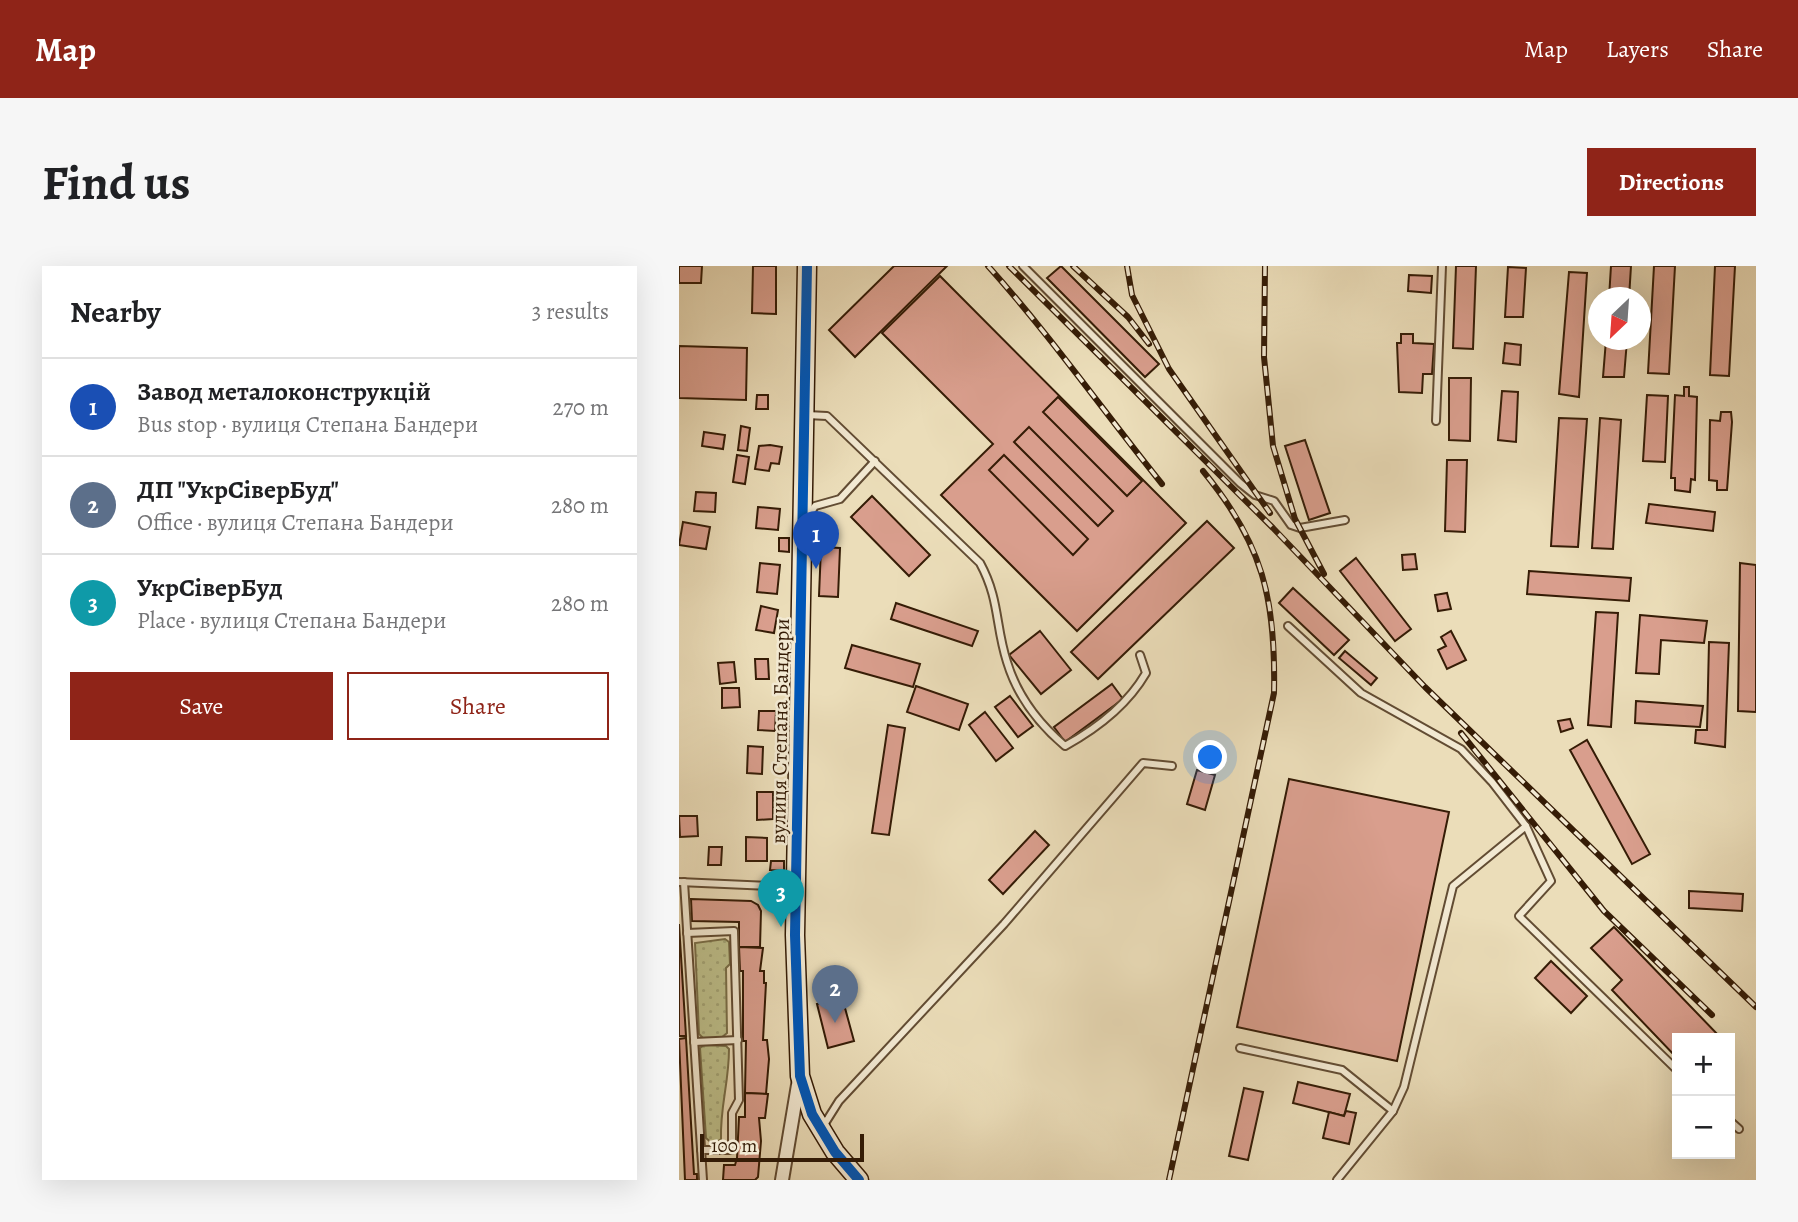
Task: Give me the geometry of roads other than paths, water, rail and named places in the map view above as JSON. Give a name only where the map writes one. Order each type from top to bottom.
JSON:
[{"type":"street","name":"вулиця Степана Бандери","points":[[807,266],[796,887],[800,1076],[812,1114],[835,1152],[859,1180]]},
{"type":"street","points":[[782,1180],[800,1076]]},
{"type":"lane","points":[[1023,266],[1240,483],[1255,495],[1274,501],[1291,525],[1300,528],[1345,520]]},
{"type":"lane","points":[[1436,421],[1441,266]]},
{"type":"lane","points":[[805,415],[827,416],[980,563],[993,587],[1006,661],[1020,692],[1045,730],[1065,746],[1111,714],[1137,688],[1146,673],[1140,655]]},
{"type":"lane","points":[[804,524],[815,506],[840,499],[875,461]]},
{"type":"lane","points":[[1288,626],[1361,693],[1461,749],[1492,782],[1526,826],[1551,881],[1518,916],[1672,1065]]},
{"type":"lane","points":[[821,1129],[839,1101],[1005,924],[1143,763],[1172,766]]},
{"type":"lane","points":[[1337,1180],[1393,1111],[1404,1087],[1453,887],[1526,826]]},
{"type":"lane","points":[[703,1180],[687,933],[681,882],[796,887]]},
{"type":"lane","points":[[687,933],[734,931],[739,1100],[732,1113],[732,1150],[701,1150]]},
{"type":"lane","points":[[694,1042],[738,1040]]},
{"type":"lane","points":[[1240,1048],[1342,1070],[1393,1111]]},
{"type":"lane","points":[[1735,1126],[1738,1129]]},
{"type":"railway","points":[[988,266],[1055,346],[1162,484]]},
{"type":"railway","points":[[1009,266],[1273,528],[1425,687],[1756,1007]]},
{"type":"railway","points":[[1073,266],[1128,317],[1149,344]]},
{"type":"railway","points":[[1127,266],[1132,295],[1169,369],[1270,513]]},
{"type":"railway","points":[[1265,266],[1264,357],[1273,446],[1295,519],[1324,574]]},
{"type":"railway","points":[[1169,1180],[1274,693],[1272,629],[1262,574],[1240,523],[1203,471]]},
{"type":"railway","points":[[1461,733],[1604,911],[1712,1015]]},
{"type":"place","name":"Завод металоконструкцій","points":[[816,569]]},
{"type":"place","name":"УкрСіверБуд","points":[[781,927]]},
{"type":"place","name":"ДП \"УкрСіверБуд\"","points":[[835,1023]]}]
